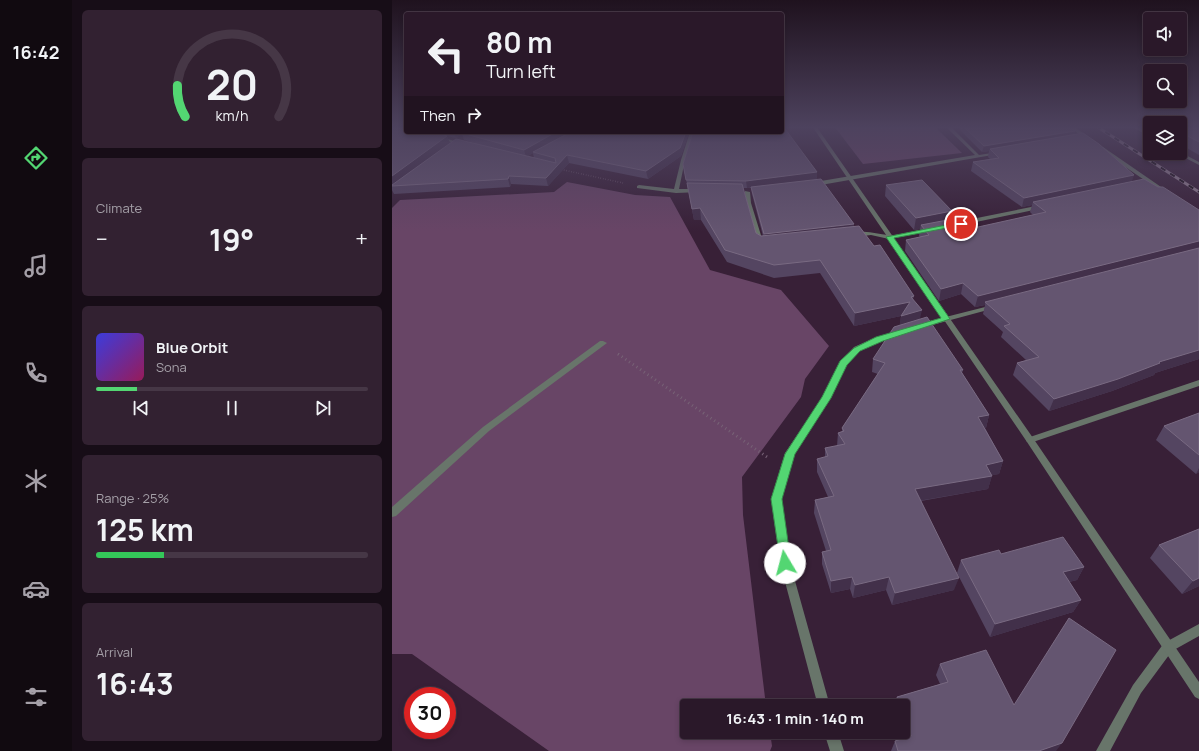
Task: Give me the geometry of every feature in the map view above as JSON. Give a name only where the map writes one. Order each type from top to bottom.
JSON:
[{"type":"street","points":[[676,191],[683,161]]},
{"type":"street","points":[[838,161],[1030,440],[1199,693]]},
{"type":"street","points":[[812,184],[948,161]]},
{"type":"street","points":[[1121,161],[1164,192]]},
{"type":"street","points":[[1144,185],[1152,183]]},
{"type":"street","points":[[638,187],[676,191],[707,191]]},
{"type":"street","points":[[739,191],[754,191]]},
{"type":"street","points":[[747,192],[748,203],[761,245],[769,244]]},
{"type":"street","points":[[947,226],[1046,206]]},
{"type":"street","points":[[847,235],[871,233],[889,237],[940,228]]},
{"type":"street","points":[[822,699],[785,563],[776,499],[790,454],[827,398],[844,363],[857,350],[880,339],[946,319],[1000,305]]},
{"type":"street","points":[[392,513],[486,429],[603,343]]},
{"type":"street","points":[[1030,440],[1199,383]]},
{"type":"street","points":[[1103,751],[1137,690],[1168,647],[1199,630]]},
{"type":"street","points":[[834,739],[837,751]]},
{"type":"path","points":[[555,168],[638,187]]},
{"type":"path","points":[[603,343],[785,469]]},
{"type":"shaded area","points":[[861,161],[890,161],[863,164]]},
{"type":"shaded area","points":[[567,182],[635,195],[670,197],[710,270],[781,290],[829,346],[805,379],[801,397],[742,477],[743,515],[765,699],[680,699],[680,739],[771,739],[772,746],[770,751],[549,751],[412,654],[392,654],[392,208],[400,200],[554,192]]},
{"type":"building","points":[[392,161],[413,161],[392,176]]},
{"type":"building","points":[[425,161],[548,161],[556,163],[556,161],[561,161],[546,178],[509,176],[508,179],[392,186]]},
{"type":"building","points":[[597,161],[661,161],[646,171]]},
{"type":"building","points":[[684,161],[809,161],[817,172],[746,181],[686,180],[683,164]]},
{"type":"building","points":[[1118,161],[1134,175],[1024,198],[973,162]]},
{"type":"building","points":[[821,179],[854,224],[764,234],[751,187]]},
{"type":"building","points":[[1144,179],[1158,187],[1163,187],[1199,210],[1199,241],[978,296],[963,283],[941,289],[906,240],[929,235],[921,225],[958,218],[969,229],[1046,212],[1033,202]]},
{"type":"building","points":[[922,180],[952,211],[916,218],[886,185]]},
{"type":"building","points":[[687,183],[742,184],[756,233],[761,236],[859,226],[874,246],[880,245],[914,296],[911,297],[922,310],[901,316],[910,302],[855,313],[820,260],[774,265],[725,250],[700,208],[692,209]]},
{"type":"building","points":[[1199,248],[1199,350],[1159,362],[1160,363],[1118,379],[1054,399],[1017,363],[1039,357],[1004,326],[1010,324],[985,302]]},
{"type":"building","points":[[927,317],[963,370],[960,370],[989,415],[978,417],[1003,461],[986,465],[992,476],[915,489],[959,578],[895,593],[889,577],[855,585],[852,577],[831,581],[822,552],[831,550],[815,500],[834,496],[817,459],[828,456],[825,448],[845,444],[838,433],[844,431],[842,428],[885,363],[873,359],[894,327]]},
{"type":"building","points":[[1199,413],[1199,455],[1164,426]]},
{"type":"building","points":[[1199,529],[1199,578],[1193,581],[1159,545]]},
{"type":"building","points":[[1063,537],[1084,567],[1063,572],[1081,600],[995,624],[961,560],[999,550],[1001,554]]},
{"type":"building","points":[[1069,618],[1116,650],[1062,743],[1039,751],[898,751],[895,741],[910,739],[911,736],[910,699],[898,699],[897,697],[948,682],[940,664],[986,650],[1014,705]]},
{"type":"railway","points":[[1151,161],[1199,192]]},
{"type":"route","points":[[785,563],[776,499],[790,454],[827,398],[844,363],[857,350],[880,339],[946,319],[889,237],[961,224]]}]
